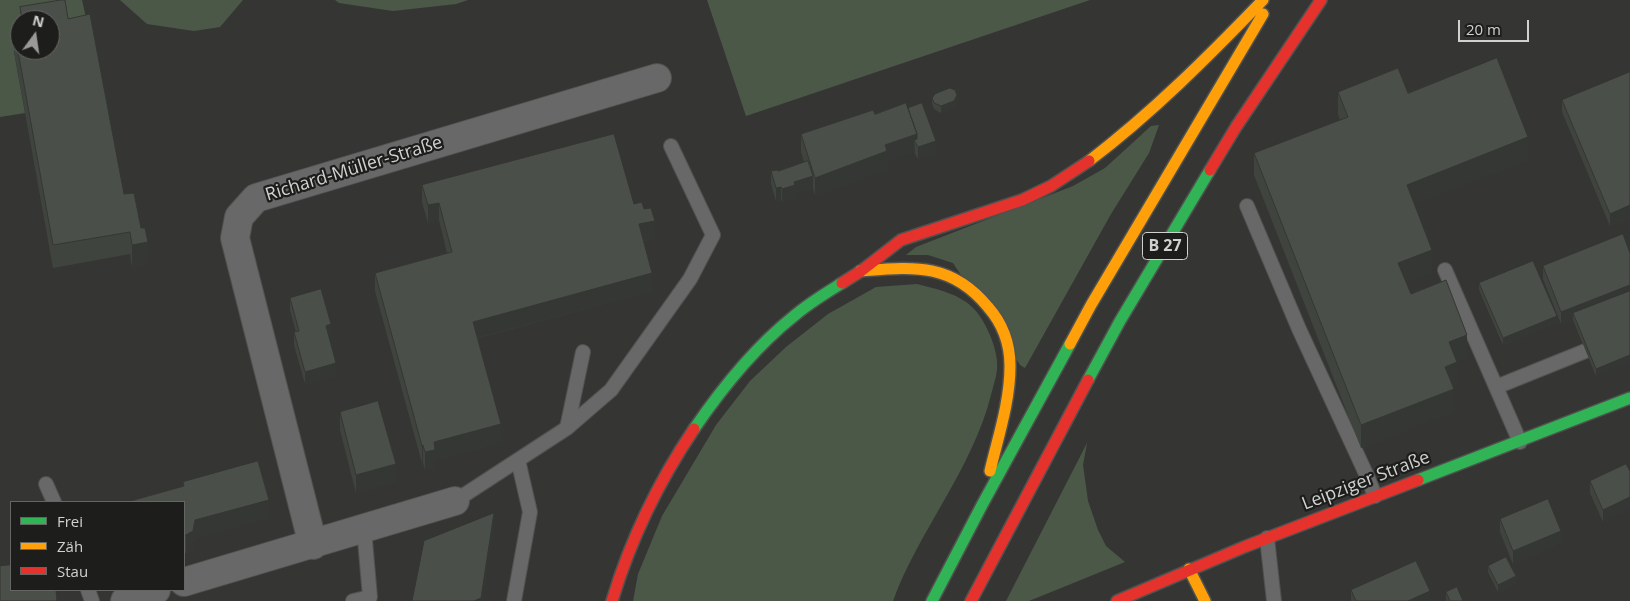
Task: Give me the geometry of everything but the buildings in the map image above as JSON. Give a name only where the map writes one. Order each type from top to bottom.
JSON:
[{"type":"main road","points":[[612,601],[615,586],[629,547],[654,495],[683,446],[718,396],[756,351],[787,322],[901,240],[1025,198],[1064,178],[1096,156],[1144,117],[1263,0]]},
{"type":"main road","name":"B 27","points":[[932,601],[982,504],[1091,305],[1271,0]]},
{"type":"main road","name":"B 27","points":[[971,601],[1120,321],[1236,127],[1320,0]]},
{"type":"main road","points":[[860,271],[910,268],[934,270],[958,279],[981,296],[1000,323],[1010,354],[1010,373],[1008,392],[982,504]]},
{"type":"main road","name":"Leipziger Straße","points":[[1117,601],[1189,569],[1267,538],[1630,398]]},
{"type":"main road","points":[[1186,585],[1189,569]]},
{"type":"main road","points":[[1189,569],[1205,601]]},
{"type":"street","name":"Richard-Müller-Straße","points":[[313,545],[235,238],[239,217],[256,198],[657,78]]},
{"type":"street","points":[[185,582],[455,502]]},
{"type":"street","points":[[125,601],[153,591]]},
{"type":"lane","points":[[455,502],[567,428],[612,390],[690,279],[713,235],[671,146]]},
{"type":"lane","points":[[1247,206],[1299,329],[1375,496]]},
{"type":"lane","points":[[1445,270],[1520,442]]},
{"type":"lane","points":[[1496,387],[1630,333]]},
{"type":"lane","points":[[567,428],[583,352]]},
{"type":"lane","points":[[514,601],[530,512],[518,460]]},
{"type":"lane","points":[[46,484],[54,501]]},
{"type":"lane","points":[[354,601],[370,596],[364,529]]},
{"type":"lane","points":[[1267,538],[1274,601]]},
{"type":"green space","points":[[0,0],[82,0],[90,36],[60,24],[60,10],[10,10],[10,60],[15,60],[25,113],[0,117]]},
{"type":"green space","points":[[120,0],[243,0],[220,27],[194,31],[147,24]]},
{"type":"green space","points":[[335,0],[468,0],[456,4],[393,11],[339,3]]},
{"type":"green space","points":[[707,0],[1090,0],[746,116]]},
{"type":"green space","points":[[1159,125],[1149,153],[1111,214],[1025,368],[1020,365],[953,263],[928,255],[906,255],[916,247],[1073,186],[1105,168],[1151,126]]},
{"type":"green space","points":[[917,284],[956,296],[975,310],[984,323],[994,346],[997,370],[991,395],[971,449],[917,549],[893,601],[633,601],[638,574],[662,516],[716,425],[750,381],[786,347],[828,314],[876,287]]},
{"type":"green space","points":[[1087,443],[1083,465],[1088,501],[1106,546],[1125,562],[1029,601],[1006,601]]},
{"type":"traffic: fast","points":[[1088,380],[1120,321],[1210,170]]},
{"type":"traffic: fast","points":[[694,429],[728,383],[766,341],[806,307],[842,283]]},
{"type":"traffic: fast","points":[[932,601],[1070,344]]},
{"type":"traffic: fast","points":[[1418,480],[1630,398]]},
{"type":"traffic: slow","points":[[1089,161],[1135,124],[1179,84],[1263,0]]},
{"type":"traffic: slow","points":[[1070,344],[1091,305],[1263,14]]},
{"type":"traffic: slow","points":[[860,271],[914,269],[945,275],[960,282],[974,292],[998,320],[1009,350],[1010,366],[1008,393],[990,471]]},
{"type":"traffic: slow","points":[[1189,569],[1205,601]]},
{"type":"traffic: jam","points":[[1210,170],[1236,127],[1321,0]]},
{"type":"traffic: jam","points":[[842,283],[901,240],[1022,200],[1051,186],[1089,161]]},
{"type":"traffic: jam","points":[[971,601],[1088,380]]},
{"type":"traffic: jam","points":[[612,601],[619,578],[646,512],[668,470],[694,429]]},
{"type":"traffic: jam","points":[[1117,601],[1244,547],[1418,480]]}]
